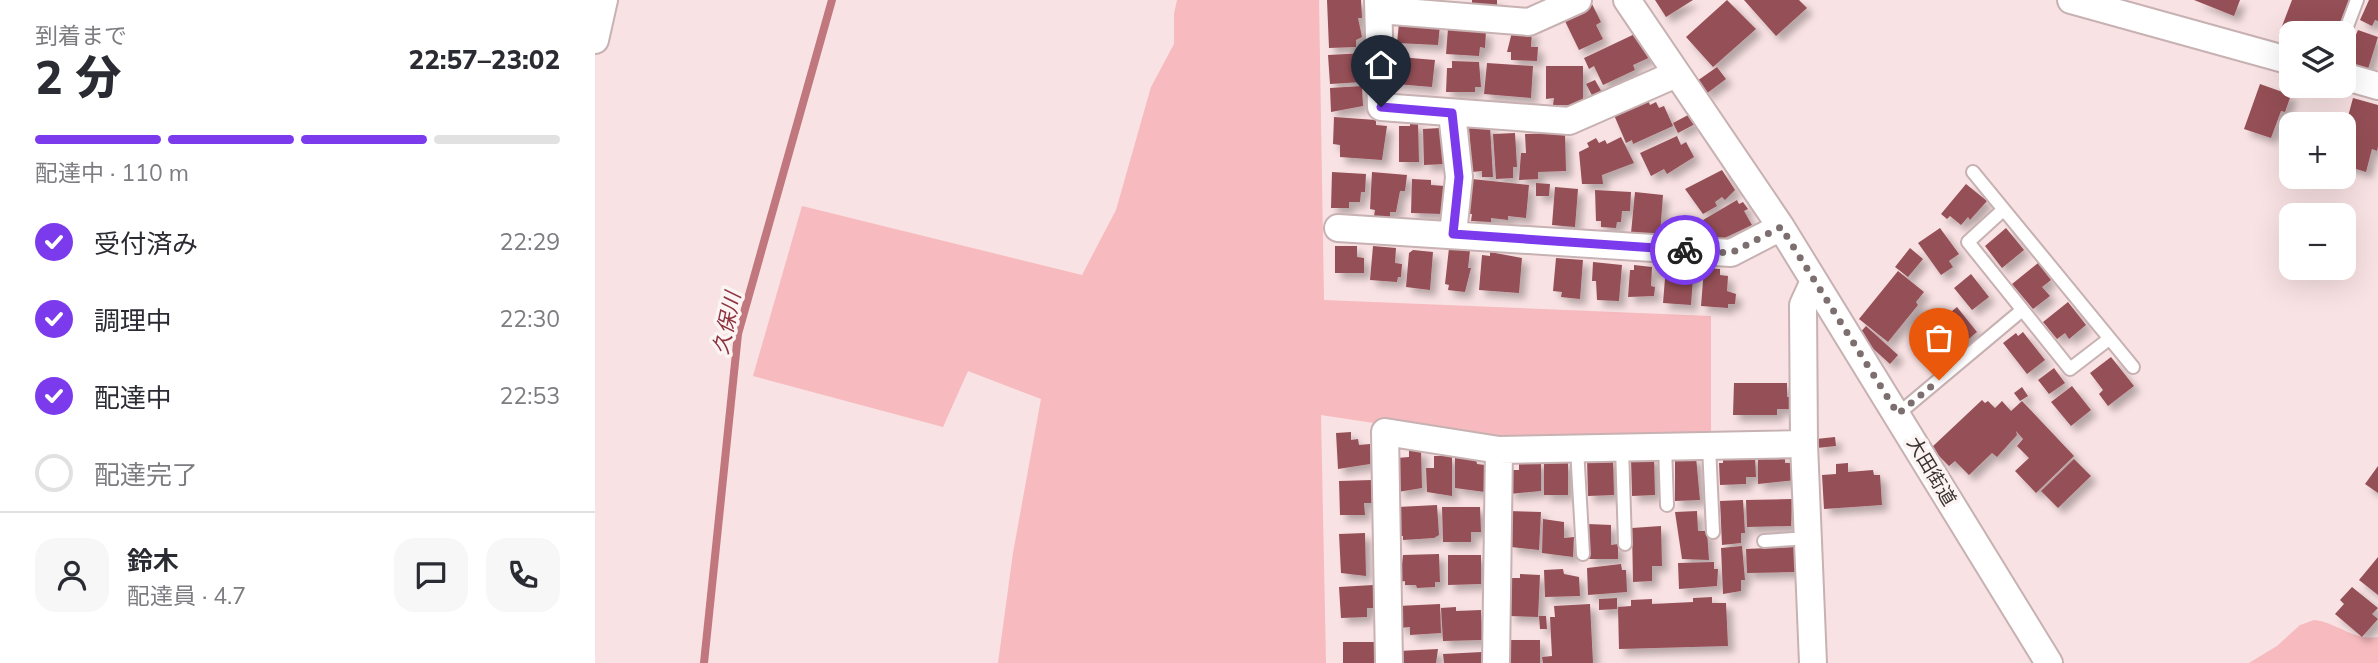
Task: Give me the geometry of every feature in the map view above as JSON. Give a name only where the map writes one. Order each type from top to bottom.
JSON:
[{"type":"street","points":[[595,40],[604,0]]},
{"type":"street","points":[[1578,0],[1529,22],[1378,5],[1381,107],[1569,121],[1676,74]]},
{"type":"street","name":"大田街道","points":[[1627,0],[1781,227],[2049,663]]},
{"type":"street","points":[[2071,0],[2157,11],[2279,57]]},
{"type":"street","points":[[2356,80],[2378,86]]},
{"type":"street","points":[[1452,113],[1459,177],[1453,234]]},
{"type":"street","points":[[1338,228],[1731,253],[1781,227]]},
{"type":"street","points":[[1813,663],[1804,443],[1803,305],[1814,281]]},
{"type":"street","points":[[1389,663],[1385,432],[1499,450],[1804,443]]},
{"type":"street","points":[[1496,663],[1499,450]]},
{"type":"lane","points":[[2349,21],[2357,0]]},
{"type":"lane","points":[[1973,172],[2133,367]]},
{"type":"lane","points":[[2003,210],[1968,242],[2021,311],[2070,369],[2109,339]]},
{"type":"lane","points":[[1898,414],[2021,311]]},
{"type":"lane","points":[[1665,446],[1667,505]]},
{"type":"lane","points":[[1709,446],[1713,533]]},
{"type":"lane","points":[[1622,447],[1625,544]]},
{"type":"lane","points":[[1577,448],[1583,554]]},
{"type":"lane","points":[[1764,541],[1809,538]]},
{"type":"shaded area","points":[[1177,0],[1319,0],[1324,300],[1711,316],[1711,434],[1499,442],[1321,415],[1326,663],[998,663],[1013,553],[1041,399],[968,371],[943,427],[753,376],[802,206],[1082,275],[1116,210],[1151,87],[1174,44]]},
{"type":"shaded area","points":[[2314,620],[2362,637],[2378,637],[2378,663],[2249,663],[2277,646],[2300,625]]},
{"type":"building","points":[[1327,0],[1361,0],[1362,18],[1358,18],[1362,37],[1356,40],[1356,47],[1329,48]]},
{"type":"building","points":[[1472,0],[1497,0],[1497,6],[1472,4]]},
{"type":"building","points":[[1655,0],[1693,0],[1666,17]]},
{"type":"building","points":[[1727,0],[1756,29],[1713,67],[1686,37]]},
{"type":"building","points":[[1744,0],[1799,0],[1807,8],[1776,36]]},
{"type":"building","points":[[2194,0],[2240,0],[2234,16]]},
{"type":"building","points":[[2292,0],[2349,0],[2341,21],[2284,21]]},
{"type":"building","points":[[2369,0],[2378,0],[2378,21],[2375,20],[2372,26],[2360,20]]},
{"type":"building","points":[[1592,4],[1601,22],[1596,25],[1603,39],[1579,50],[1563,17]]},
{"type":"building","points":[[1399,23],[1440,25],[1438,45],[1397,43]]},
{"type":"building","points":[[1448,28],[1486,31],[1485,48],[1480,47],[1479,56],[1446,54]]},
{"type":"building","points":[[1532,30],[1531,47],[1538,47],[1537,61],[1511,60],[1511,52],[1507,52],[1512,32]]},
{"type":"building","points":[[2358,30],[2378,37],[2368,69],[2356,65]]},
{"type":"building","points":[[1639,32],[1655,55],[1633,65],[1635,70],[1603,85],[1594,66],[1589,69],[1584,58]]},
{"type":"building","points":[[1365,53],[1366,66],[1361,66],[1362,82],[1330,84],[1328,55]]},
{"type":"building","points":[[1399,57],[1435,60],[1432,87],[1396,84]]},
{"type":"building","points":[[1452,61],[1479,62],[1481,87],[1475,87],[1475,92],[1446,92],[1447,68],[1452,68]]},
{"type":"building","points":[[1487,63],[1533,66],[1531,98],[1484,94]]},
{"type":"building","points":[[1546,66],[1583,66],[1583,105],[1553,105],[1554,98],[1546,99]]},
{"type":"building","points":[[1717,67],[1726,79],[1706,94],[1697,81]]},
{"type":"building","points":[[1595,80],[1604,96],[1595,101],[1586,84]]},
{"type":"building","points":[[2260,84],[2279,91],[2279,98],[2290,98],[2285,112],[2279,112],[2271,138],[2244,129]]},
{"type":"building","points":[[1362,86],[1363,106],[1331,112],[1330,88]]},
{"type":"building","points":[[2353,98],[2378,105],[2378,146],[2377,151],[2372,149],[2366,172],[2356,169],[2356,112],[2349,112]]},
{"type":"building","points":[[1648,100],[1650,105],[1656,102],[1659,108],[1664,106],[1673,126],[1633,144],[1632,140],[1626,143],[1614,115]]},
{"type":"building","points":[[1690,114],[1695,124],[1678,133],[1673,123]]},
{"type":"building","points":[[1334,117],[1376,120],[1376,125],[1387,126],[1382,160],[1340,157],[1340,145],[1333,144]]},
{"type":"building","points":[[1410,122],[1418,122],[1419,162],[1399,162],[1399,126],[1410,126]]},
{"type":"building","points":[[1490,126],[1493,177],[1482,177],[1482,171],[1472,172],[1469,128]]},
{"type":"building","points":[[1440,128],[1440,135],[1444,135],[1445,164],[1424,165],[1423,129]]},
{"type":"building","points":[[1515,133],[1517,167],[1513,167],[1513,178],[1496,179],[1493,134]]},
{"type":"building","points":[[1565,133],[1566,171],[1538,172],[1538,179],[1519,180],[1521,153],[1526,153],[1525,134]]},
{"type":"building","points":[[1677,136],[1681,145],[1686,142],[1694,157],[1667,174],[1664,169],[1651,176],[1640,153]]},
{"type":"building","points":[[1621,137],[1634,163],[1602,175],[1603,184],[1582,184],[1579,152],[1589,147],[1587,143],[1596,138],[1599,143],[1605,140],[1607,144]]},
{"type":"building","points":[[1722,170],[1735,190],[1725,200],[1722,197],[1715,202],[1717,206],[1703,214],[1685,189]]},
{"type":"building","points":[[1332,172],[1366,174],[1365,192],[1361,192],[1360,202],[1349,202],[1349,208],[1331,208]]},
{"type":"building","points":[[1372,172],[1407,175],[1405,191],[1400,191],[1396,212],[1390,212],[1390,217],[1374,216],[1375,210],[1370,209]]},
{"type":"building","points":[[1412,179],[1431,180],[1431,185],[1445,186],[1444,214],[1411,213]]},
{"type":"building","points":[[1472,179],[1529,185],[1526,218],[1508,216],[1508,220],[1491,218],[1491,222],[1471,221],[1472,214],[1469,214]]},
{"type":"building","points":[[1536,183],[1550,184],[1549,196],[1536,196]]},
{"type":"building","points":[[1966,184],[1987,201],[1970,220],[1968,217],[1961,225],[1950,216],[1947,219],[1941,214]]},
{"type":"building","points":[[1555,187],[1578,189],[1575,227],[1552,225]]},
{"type":"building","points":[[1595,190],[1631,192],[1630,211],[1622,211],[1621,222],[1617,222],[1616,228],[1601,227],[1601,221],[1596,221]]},
{"type":"building","points":[[1635,192],[1663,195],[1660,235],[1631,233]]},
{"type":"building","points":[[1737,200],[1739,204],[1743,202],[1748,209],[1744,211],[1752,225],[1716,242],[1703,220]]},
{"type":"building","points":[[1940,228],[1959,254],[1949,261],[1953,267],[1941,275],[1918,243]]},
{"type":"building","points":[[2006,228],[2024,250],[2002,268],[1985,246]]},
{"type":"building","points":[[1335,246],[1357,246],[1357,257],[1364,258],[1364,273],[1335,273]]},
{"type":"building","points":[[1373,246],[1396,248],[1395,263],[1402,264],[1401,277],[1398,277],[1397,282],[1370,280]]},
{"type":"building","points":[[1449,248],[1470,251],[1468,268],[1471,268],[1465,292],[1448,290],[1449,285],[1445,284]]},
{"type":"building","points":[[1910,248],[1923,259],[1908,277],[1895,267]]},
{"type":"building","points":[[1413,250],[1433,252],[1430,290],[1406,287],[1409,253]]},
{"type":"building","points":[[1490,252],[1522,258],[1519,293],[1479,290],[1482,255],[1490,256]]},
{"type":"building","points":[[1556,258],[1583,260],[1580,299],[1561,297],[1562,292],[1553,291]]},
{"type":"building","points":[[1593,262],[1622,265],[1619,301],[1597,300],[1596,281],[1592,281]]},
{"type":"building","points":[[2038,263],[2051,280],[2042,287],[2050,296],[2033,309],[2012,284]]},
{"type":"building","points":[[1634,265],[1652,267],[1651,286],[1655,287],[1654,296],[1628,297],[1630,270],[1634,270]]},
{"type":"building","points":[[1666,266],[1689,267],[1688,276],[1693,277],[1691,305],[1663,303]]},
{"type":"building","points":[[1704,268],[1720,269],[1720,275],[1728,276],[1727,291],[1736,294],[1735,304],[1728,304],[1728,308],[1701,306]]},
{"type":"building","points":[[1898,271],[1924,292],[1916,302],[1918,305],[1888,342],[1859,319]]},
{"type":"building","points":[[1971,274],[1989,297],[1972,310],[1954,288]]},
{"type":"building","points":[[2068,302],[2086,325],[2069,339],[2065,333],[2057,339],[2043,322]]},
{"type":"building","points":[[1957,307],[1977,332],[1957,349],[1936,324]]},
{"type":"building","points":[[1866,326],[1898,355],[1890,364],[1858,335]]},
{"type":"building","points":[[2023,332],[2045,360],[2027,374],[2003,343],[2016,333],[2018,336]]},
{"type":"building","points":[[1949,341],[1956,351],[1948,358],[1940,348]]},
{"type":"building","points":[[2111,357],[2134,386],[2108,406],[2099,394],[2103,390],[2090,373]]},
{"type":"building","points":[[2054,368],[2065,383],[2049,394],[2038,380]]},
{"type":"building","points":[[1734,383],[1787,383],[1787,397],[1793,397],[1793,409],[1777,409],[1777,415],[1733,415]]},
{"type":"building","points":[[2072,386],[2091,410],[2071,426],[2051,402]]},
{"type":"building","points":[[2022,387],[2028,396],[2020,401],[2014,393]]},
{"type":"building","points":[[1982,400],[1985,403],[1988,401],[1995,408],[2002,401],[2011,411],[2022,401],[2074,456],[2036,493],[2015,471],[2029,458],[2017,446],[2023,439],[2016,431],[2017,435],[1997,457],[1992,453],[1969,475],[1955,461],[1949,466],[1931,448]]},
{"type":"building","points":[[1351,432],[1351,440],[1358,439],[1359,445],[1370,444],[1370,464],[1338,469],[1336,433]]},
{"type":"building","points":[[1835,437],[1836,446],[1817,448],[1816,439]]},
{"type":"building","points":[[1409,450],[1421,450],[1422,488],[1398,492],[1397,458],[1409,457]]},
{"type":"building","points":[[1752,455],[1755,458],[1756,477],[1746,477],[1746,484],[1720,485],[1719,463],[1723,463],[1723,457]]},
{"type":"building","points":[[1434,456],[1452,456],[1452,496],[1427,492],[1426,468],[1434,468]]},
{"type":"building","points":[[1654,456],[1655,495],[1632,496],[1631,460],[1635,461],[1635,457]]},
{"type":"building","points":[[1758,456],[1785,456],[1785,463],[1792,463],[1796,480],[1758,484]]},
{"type":"building","points":[[1675,457],[1696,457],[1700,500],[1675,501]]},
{"type":"building","points":[[1455,458],[1476,459],[1477,464],[1485,465],[1485,492],[1455,488]]},
{"type":"building","points":[[1613,458],[1614,495],[1588,496],[1587,459]]},
{"type":"building","points":[[2074,459],[2091,476],[2058,508],[2041,491]]},
{"type":"building","points":[[1519,461],[1541,461],[1541,491],[1509,494],[1509,470],[1519,470]]},
{"type":"building","points":[[1544,461],[1568,461],[1568,495],[1544,495]]},
{"type":"building","points":[[1848,463],[1848,472],[1873,470],[1874,475],[1880,475],[1882,505],[1824,509],[1822,475],[1836,474],[1836,464]]},
{"type":"building","points":[[2378,466],[2378,493],[2365,484]]},
{"type":"building","points":[[1372,480],[1373,503],[1364,503],[1365,515],[1340,515],[1339,481]]},
{"type":"building","points":[[1792,499],[1791,526],[1747,527],[1746,500]]},
{"type":"building","points":[[1743,500],[1745,533],[1741,533],[1741,543],[1722,545],[1720,501]]},
{"type":"building","points":[[1437,505],[1439,535],[1434,538],[1403,540],[1403,536],[1399,536],[1398,507]]},
{"type":"building","points":[[1442,507],[1480,507],[1481,532],[1471,532],[1471,542],[1443,542]]},
{"type":"building","points":[[1509,511],[1541,512],[1539,550],[1511,547]]},
{"type":"building","points":[[1697,511],[1698,531],[1707,531],[1709,560],[1682,559],[1675,512]]},
{"type":"building","points":[[1543,519],[1564,522],[1564,538],[1574,537],[1573,557],[1542,553]]},
{"type":"building","points":[[1588,524],[1611,525],[1611,545],[1618,544],[1618,559],[1588,559]]},
{"type":"building","points":[[1661,526],[1662,566],[1652,566],[1652,581],[1633,582],[1632,528]]},
{"type":"building","points":[[1365,533],[1366,576],[1341,573],[1339,534]]},
{"type":"building","points":[[1742,546],[1745,580],[1741,580],[1741,591],[1723,594],[1721,548]]},
{"type":"building","points":[[1795,547],[1795,572],[1747,573],[1746,549]]},
{"type":"building","points":[[1439,554],[1440,582],[1435,582],[1435,587],[1417,588],[1416,585],[1405,585],[1405,581],[1400,582],[1403,555]]},
{"type":"building","points":[[1448,555],[1481,555],[1481,584],[1448,585]]},
{"type":"building","points":[[2378,557],[2378,595],[2359,580]]},
{"type":"building","points":[[1714,562],[1714,569],[1718,569],[1717,586],[1679,589],[1678,563]]},
{"type":"building","points":[[1621,564],[1622,570],[1626,570],[1627,592],[1588,595],[1587,568]]},
{"type":"building","points":[[1563,569],[1564,574],[1579,577],[1580,596],[1545,597],[1544,570]]},
{"type":"building","points":[[1520,574],[1540,575],[1538,617],[1509,616],[1510,578],[1520,578]]},
{"type":"building","points":[[1373,585],[1374,608],[1367,608],[1367,617],[1341,618],[1339,587]]},
{"type":"building","points":[[2352,587],[2378,608],[2372,614],[2378,619],[2362,637],[2335,614],[2344,604],[2340,600]]},
{"type":"building","points":[[1712,597],[1712,603],[1726,603],[1728,646],[1619,649],[1618,607],[1631,606],[1631,600],[1652,599],[1652,604],[1693,602],[1693,598]]},
{"type":"building","points":[[1617,598],[1617,609],[1599,610],[1599,599]]},
{"type":"building","points":[[1440,604],[1441,633],[1410,635],[1410,627],[1399,628],[1398,606]]},
{"type":"building","points":[[1590,604],[1593,663],[1543,663],[1542,657],[1552,656],[1550,617],[1555,617],[1554,606]]},
{"type":"building","points":[[1456,607],[1456,611],[1481,610],[1482,640],[1443,641],[1441,608]]},
{"type":"building","points":[[1539,616],[1546,616],[1547,629],[1540,629]]},
{"type":"building","points":[[1506,640],[1540,640],[1540,663],[1506,663]]},
{"type":"building","points":[[1343,642],[1376,642],[1376,663],[1343,663]]},
{"type":"building","points":[[1438,649],[1436,663],[1399,663],[1399,651]]},
{"type":"building","points":[[1482,652],[1483,663],[1444,663],[1443,654]]},
{"type":"waterway","name":"久保川","points":[[704,663],[738,334],[832,0]]},
{"type":"way so far","points":[[1685,250],[1731,253],[1781,227],[1898,414],[1939,380]]},
{"type":"route","points":[[1381,107],[1452,113],[1459,177],[1453,234],[1685,250]]}]
